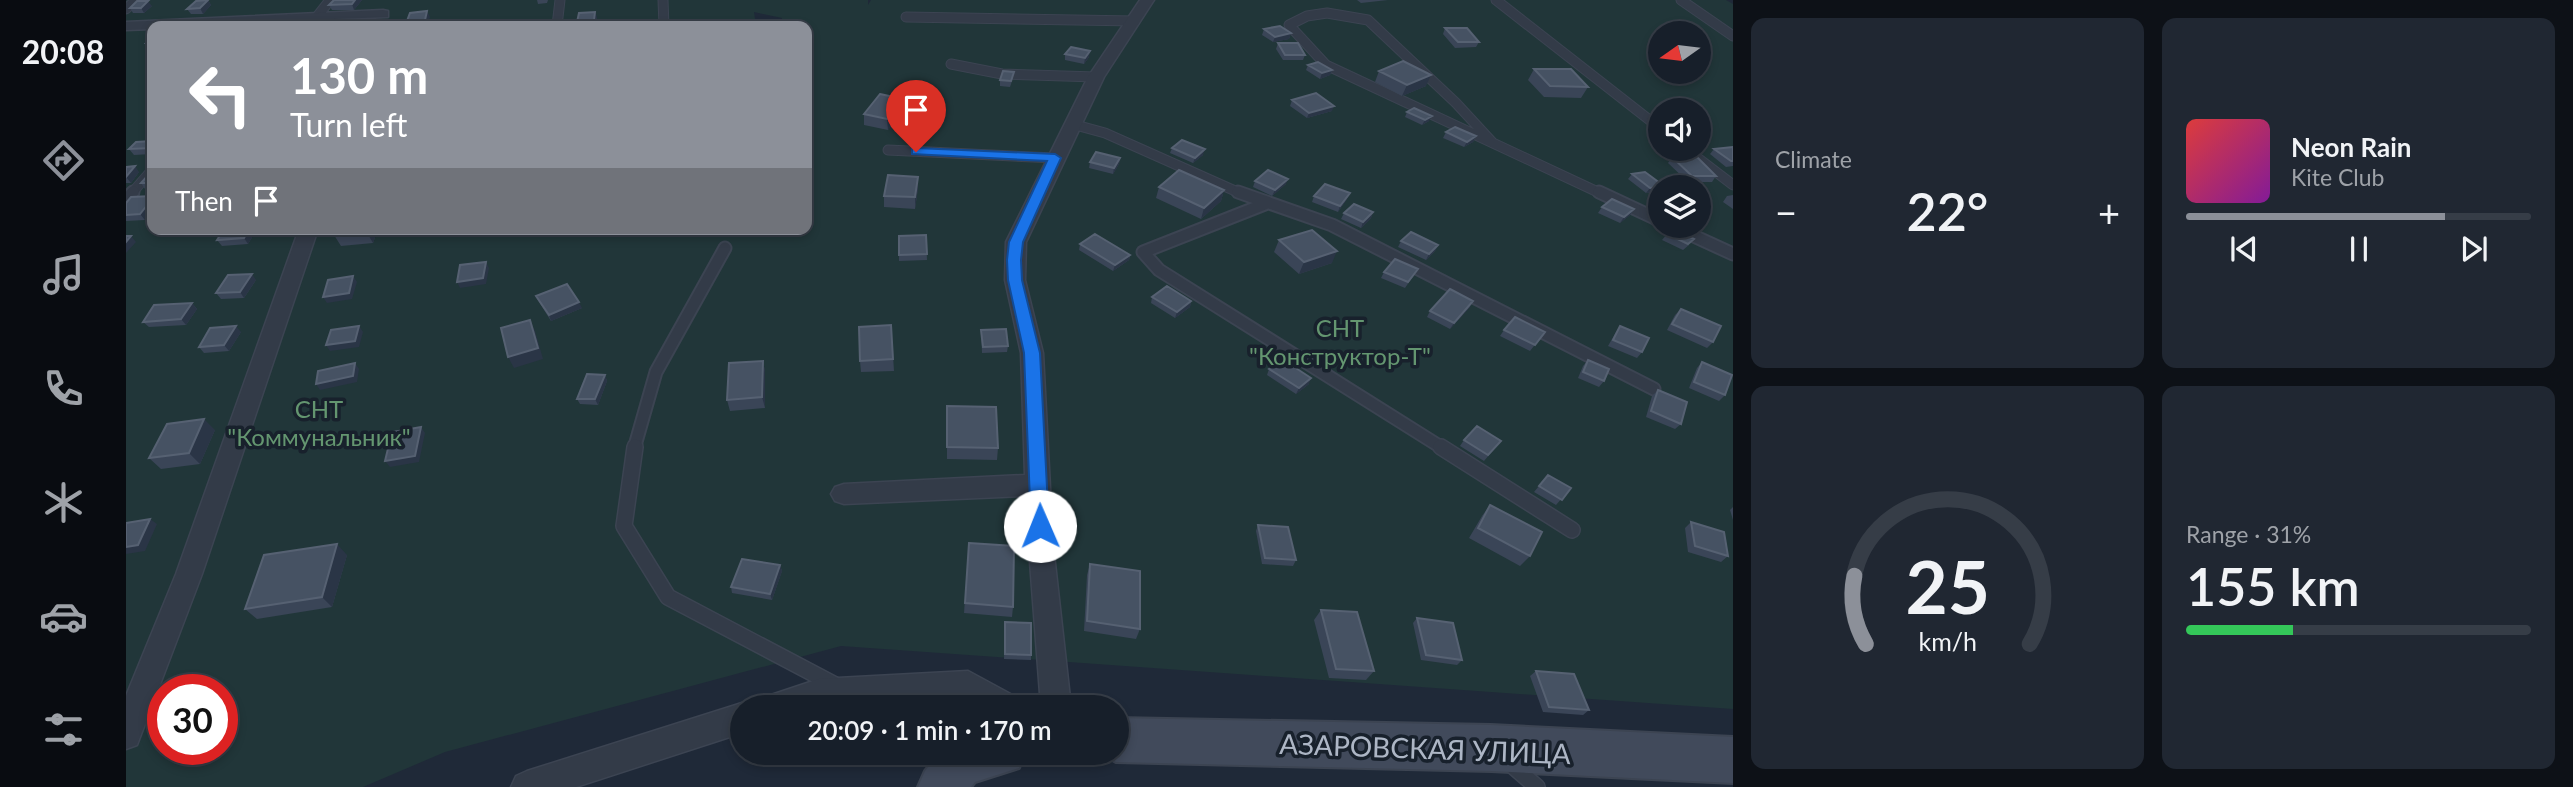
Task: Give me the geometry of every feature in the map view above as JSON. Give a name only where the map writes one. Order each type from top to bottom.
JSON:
[{"type":"street","points":[[1055,695],[1040,545],[1032,353],[1015,280],[1016,242],[1096,77],[1147,0]]},
{"type":"street","points":[[297,21],[384,13]]},
{"type":"street","points":[[126,26],[147,26]]},
{"type":"street","points":[[126,734],[189,574],[307,235]]},
{"type":"street","points":[[844,494],[1006,485],[1039,486]]},
{"type":"street","points":[[813,695],[968,685],[985,695]]},
{"type":"street","points":[[527,787],[730,722]]},
{"type":"street","name":"АЗАРОВСКАЯ УЛИЦА","points":[[1129,740],[1491,748],[1733,760]]},
{"type":"street","points":[[941,787],[959,765]]},
{"type":"lane","points":[[126,9],[136,0]]},
{"type":"lane","points":[[316,18],[330,0]]},
{"type":"lane","points":[[557,21],[560,0]]},
{"type":"lane","points":[[663,0],[664,21]]},
{"type":"lane","points":[[1496,0],[1648,119]]},
{"type":"lane","points":[[1681,0],[1733,36]]},
{"type":"lane","points":[[1492,142],[1456,103],[1368,20],[1351,14],[1329,13],[1299,17],[1289,25],[1325,65],[1648,214]]},
{"type":"lane","points":[[906,17],[1135,21]]},
{"type":"lane","points":[[951,64],[1002,74],[1096,77]]},
{"type":"lane","points":[[1072,124],[1105,133],[1265,204],[1332,225],[1654,389]]},
{"type":"lane","points":[[888,150],[1055,158]]},
{"type":"lane","points":[[1702,161],[1733,185]]},
{"type":"lane","points":[[126,200],[147,176]]},
{"type":"lane","points":[[1265,204],[1143,252],[1159,270],[1572,530]]},
{"type":"lane","points":[[1698,238],[1733,254]]},
{"type":"lane","points":[[726,248],[656,372],[634,450],[624,526],[668,597],[848,692]]},
{"type":"lane","points":[[1491,748],[1537,787]]},
{"type":"green space","name":"СНТ \"Конструктор-Т\"","points":[[126,0],[868,0],[868,5],[871,0],[1726,0],[1733,4],[1733,709],[841,646],[445,752],[363,787],[126,787]]},
{"type":"building","points":[[208,0],[200,8],[187,9],[196,1]]},
{"type":"building","points":[[334,0],[355,0],[352,4],[329,5]]},
{"type":"building","points":[[137,1],[148,1],[141,8],[130,8]]},
{"type":"building","points":[[427,11],[425,20],[407,21],[410,13]]},
{"type":"building","points":[[595,12],[594,20],[577,21],[579,13]]},
{"type":"building","points":[[1280,26],[1291,33],[1275,37],[1264,29]]},
{"type":"building","points":[[1445,28],[1467,28],[1479,42],[1458,42]]},
{"type":"building","points":[[1278,43],[1298,43],[1305,55],[1285,55]]},
{"type":"building","points":[[1071,47],[1090,51],[1085,58],[1065,54]]},
{"type":"building","points":[[1403,61],[1431,75],[1407,85],[1379,71]]},
{"type":"building","points":[[1318,62],[1332,70],[1322,73],[1308,65]]},
{"type":"building","points":[[1534,69],[1571,69],[1588,87],[1550,86]]},
{"type":"building","points":[[1003,71],[1014,72],[1011,81],[1000,80]]},
{"type":"building","points":[[1316,93],[1334,106],[1309,113],[1292,100]]},
{"type":"building","points":[[880,94],[903,99],[887,119],[864,114]]},
{"type":"building","points":[[1414,108],[1432,116],[1425,120],[1407,112]]},
{"type":"building","points":[[1455,127],[1476,136],[1467,142],[1446,132]]},
{"type":"building","points":[[1182,140],[1205,149],[1195,158],[1172,148]]},
{"type":"building","points":[[147,141],[147,148],[129,149],[136,142]]},
{"type":"building","points":[[1733,147],[1733,161],[1714,149]]},
{"type":"building","points":[[1096,152],[1120,158],[1114,168],[1090,162]]},
{"type":"building","points":[[1676,161],[1701,161],[1716,176],[1711,175],[1691,175]]},
{"type":"building","points":[[135,166],[126,177],[126,167]]},
{"type":"building","points":[[1179,170],[1224,190],[1204,208],[1159,187]]},
{"type":"building","points":[[1268,170],[1288,179],[1275,190],[1255,181]]},
{"type":"building","points":[[1645,172],[1649,175],[1648,186],[1632,174]]},
{"type":"building","points":[[888,175],[918,177],[915,197],[884,196]]},
{"type":"building","points":[[1325,184],[1350,193],[1340,206],[1314,196]]},
{"type":"building","points":[[147,196],[147,205],[140,214],[126,215],[126,203],[131,197]]},
{"type":"building","points":[[1612,199],[1634,209],[1624,217],[1602,207]]},
{"type":"building","points":[[1354,204],[1373,212],[1363,222],[1344,213]]},
{"type":"building","points":[[1312,230],[1337,251],[1304,262],[1279,240]]},
{"type":"building","points":[[1411,232],[1438,245],[1429,254],[1401,241]]},
{"type":"building","points":[[1095,234],[1130,255],[1115,265],[1080,244]]},
{"type":"building","points":[[220,235],[246,235],[244,238],[217,240]]},
{"type":"building","points":[[926,235],[927,254],[899,255],[899,236]]},
{"type":"building","points":[[1675,238],[1694,239],[1688,244]]},
{"type":"building","points":[[1395,259],[1418,269],[1408,282],[1384,272]]},
{"type":"building","points":[[486,262],[483,278],[457,282],[460,265]]},
{"type":"building","points":[[252,274],[240,292],[216,293],[228,275]]},
{"type":"building","points":[[353,276],[349,293],[323,297],[328,280]]},
{"type":"building","points":[[567,284],[579,302],[549,315],[536,296]]},
{"type":"building","points":[[1167,286],[1191,301],[1177,312],[1152,297]]},
{"type":"building","points":[[1450,289],[1473,301],[1454,323],[1430,311]]},
{"type":"building","points":[[192,303],[181,319],[143,322],[154,305]]},
{"type":"building","points":[[1681,309],[1721,326],[1713,342],[1672,324]]},
{"type":"building","points":[[1515,317],[1545,332],[1535,345],[1504,330]]},
{"type":"building","points":[[530,320],[538,348],[508,357],[501,328]]},
{"type":"building","points":[[891,325],[893,359],[860,361],[859,327]]},
{"type":"building","points":[[236,326],[224,345],[199,347],[210,328]]},
{"type":"building","points":[[359,326],[355,341],[326,345],[331,330]]},
{"type":"building","points":[[1620,326],[1649,338],[1642,352],[1613,340]]},
{"type":"building","points":[[1006,329],[1008,346],[983,347],[981,330]]},
{"type":"building","points":[[1282,359],[1311,378],[1299,388],[1269,369]]},
{"type":"building","points":[[1588,360],[1609,369],[1604,381],[1583,372]]},
{"type":"building","points":[[763,361],[762,397],[727,400],[729,363]]},
{"type":"building","points":[[1702,362],[1732,375],[1725,395],[1694,382]]},
{"type":"building","points":[[355,363],[353,376],[316,384],[318,371]]},
{"type":"building","points":[[587,374],[605,375],[595,399],[577,399]]},
{"type":"building","points":[[1658,390],[1687,402],[1681,424],[1651,411]]},
{"type":"building","points":[[947,406],[996,407],[998,448],[947,447]]},
{"type":"building","points":[[204,419],[189,453],[149,458],[167,424]]},
{"type":"building","points":[[1477,426],[1501,441],[1488,455],[1464,440]]},
{"type":"building","points":[[421,427],[415,456],[385,461],[392,432]]},
{"type":"building","points":[[1548,475],[1571,488],[1562,500],[1539,486]]},
{"type":"building","points":[[1490,505],[1542,532],[1530,556],[1478,528]]},
{"type":"building","points":[[150,519],[138,545],[126,547],[126,523]]},
{"type":"building","points":[[1691,522],[1724,532],[1728,556],[1695,546]]},
{"type":"building","points":[[1258,525],[1288,527],[1296,560],[1265,558]]},
{"type":"building","points":[[969,543],[1014,546],[1013,607],[965,603]]},
{"type":"building","points":[[337,544],[322,597],[245,609],[264,555]]},
{"type":"building","points":[[742,559],[780,565],[770,594],[731,587]]},
{"type":"building","points":[[1090,564],[1140,571],[1140,629],[1087,621]]},
{"type":"building","points":[[1321,610],[1357,612],[1374,671],[1336,669]]},
{"type":"building","points":[[1417,618],[1453,623],[1462,660],[1426,655]]},
{"type":"building","points":[[1005,622],[1031,623],[1031,655],[1005,654]]},
{"type":"building","points":[[1536,671],[1574,674],[1589,710],[1549,707]]},
{"type":"route","points":[[916,152],[1055,158],[1016,242],[1014,260],[1015,280],[1032,353],[1040,526]]},
{"type":"park label","name":"СНТ \"Коммунальник\"","points":[[319,422]]}]
